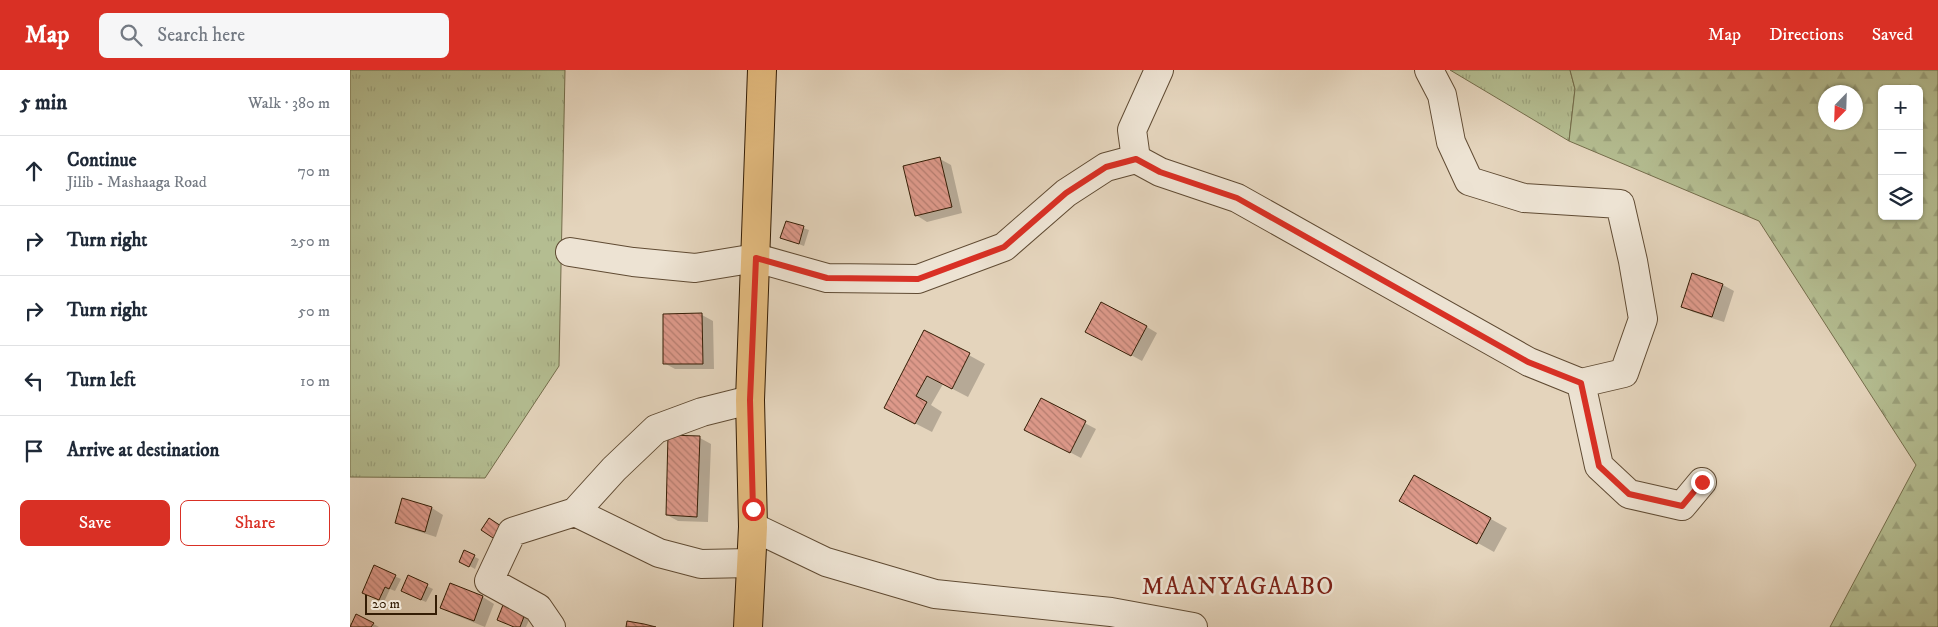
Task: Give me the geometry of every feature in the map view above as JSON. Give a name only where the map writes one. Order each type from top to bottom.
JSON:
[{"type":"main road","points":[[748,627],[753,527],[750,400],[762,70]]},
{"type":"street","points":[[1136,159],[1132,130],[1159,70]]},
{"type":"street","points":[[570,252],[633,262],[695,268],[756,258],[827,278],[918,279],[1004,247],[1066,193],[1106,167],[1136,159],[1160,172],[1237,198],[1528,362],[1581,383],[1624,373],[1643,319],[1633,260],[1620,204],[1524,198],[1469,180],[1452,142],[1442,95],[1429,70]]},
{"type":"street","points":[[1581,383],[1599,466],[1629,494],[1682,506],[1702,482]]},
{"type":"street","points":[[551,627],[538,608],[489,581],[512,532],[575,512],[614,469],[656,429],[702,412],[750,400]]},
{"type":"street","points":[[575,512],[659,552],[701,564],[751,563]]},
{"type":"street","points":[[753,527],[826,562],[935,594],[1111,612],[1193,627]]},
{"type":"green space","points":[[350,70],[565,70],[559,366],[485,478],[350,477]]},
{"type":"green space","points":[[1450,70],[1570,70],[1575,89],[1569,141]]},
{"type":"green space","points":[[1570,70],[1938,70],[1938,627],[1830,627],[1916,465],[1759,221],[1569,141],[1575,89]]},
{"type":"building","points":[[940,157],[952,207],[915,216],[903,166]]},
{"type":"building","points":[[786,221],[804,226],[799,244],[780,238]]},
{"type":"building","points":[[1692,273],[1723,284],[1712,317],[1681,307]]},
{"type":"building","points":[[1101,302],[1147,326],[1131,356],[1085,332]]},
{"type":"building","points":[[702,313],[703,364],[663,364],[663,314]]},
{"type":"building","points":[[924,330],[970,353],[952,389],[927,376],[916,396],[927,402],[915,424],[884,408]]},
{"type":"building","points":[[1041,398],[1086,421],[1070,453],[1024,430]]},
{"type":"building","points":[[668,435],[700,436],[697,517],[666,515]]},
{"type":"building","points":[[1414,475],[1491,518],[1477,544],[1399,501]]},
{"type":"building","points":[[402,498],[432,507],[425,532],[395,523]]},
{"type":"building","points":[[489,518],[510,532],[502,544],[481,530]]},
{"type":"building","points":[[464,550],[475,555],[469,567],[459,562]]},
{"type":"building","points":[[374,565],[396,575],[389,589],[385,587],[379,600],[362,593]]},
{"type":"building","points":[[408,575],[428,584],[421,600],[401,591]]},
{"type":"building","points":[[450,583],[483,596],[474,621],[440,608]]},
{"type":"building","points":[[503,605],[525,614],[520,627],[514,627],[497,620]]},
{"type":"building","points":[[356,614],[374,623],[371,627],[350,627]]},
{"type":"building","points":[[627,621],[644,624],[656,627],[626,627]]},
{"type":"district","name":"MAANYAGAABO","points":[[1238,586]]},
{"type":"route","points":[[753,509],[750,400],[756,258],[827,278],[918,279],[1004,247],[1066,193],[1106,167],[1136,159],[1160,172],[1237,198],[1528,362],[1581,383],[1599,466],[1629,494],[1682,506],[1702,482]]}]
